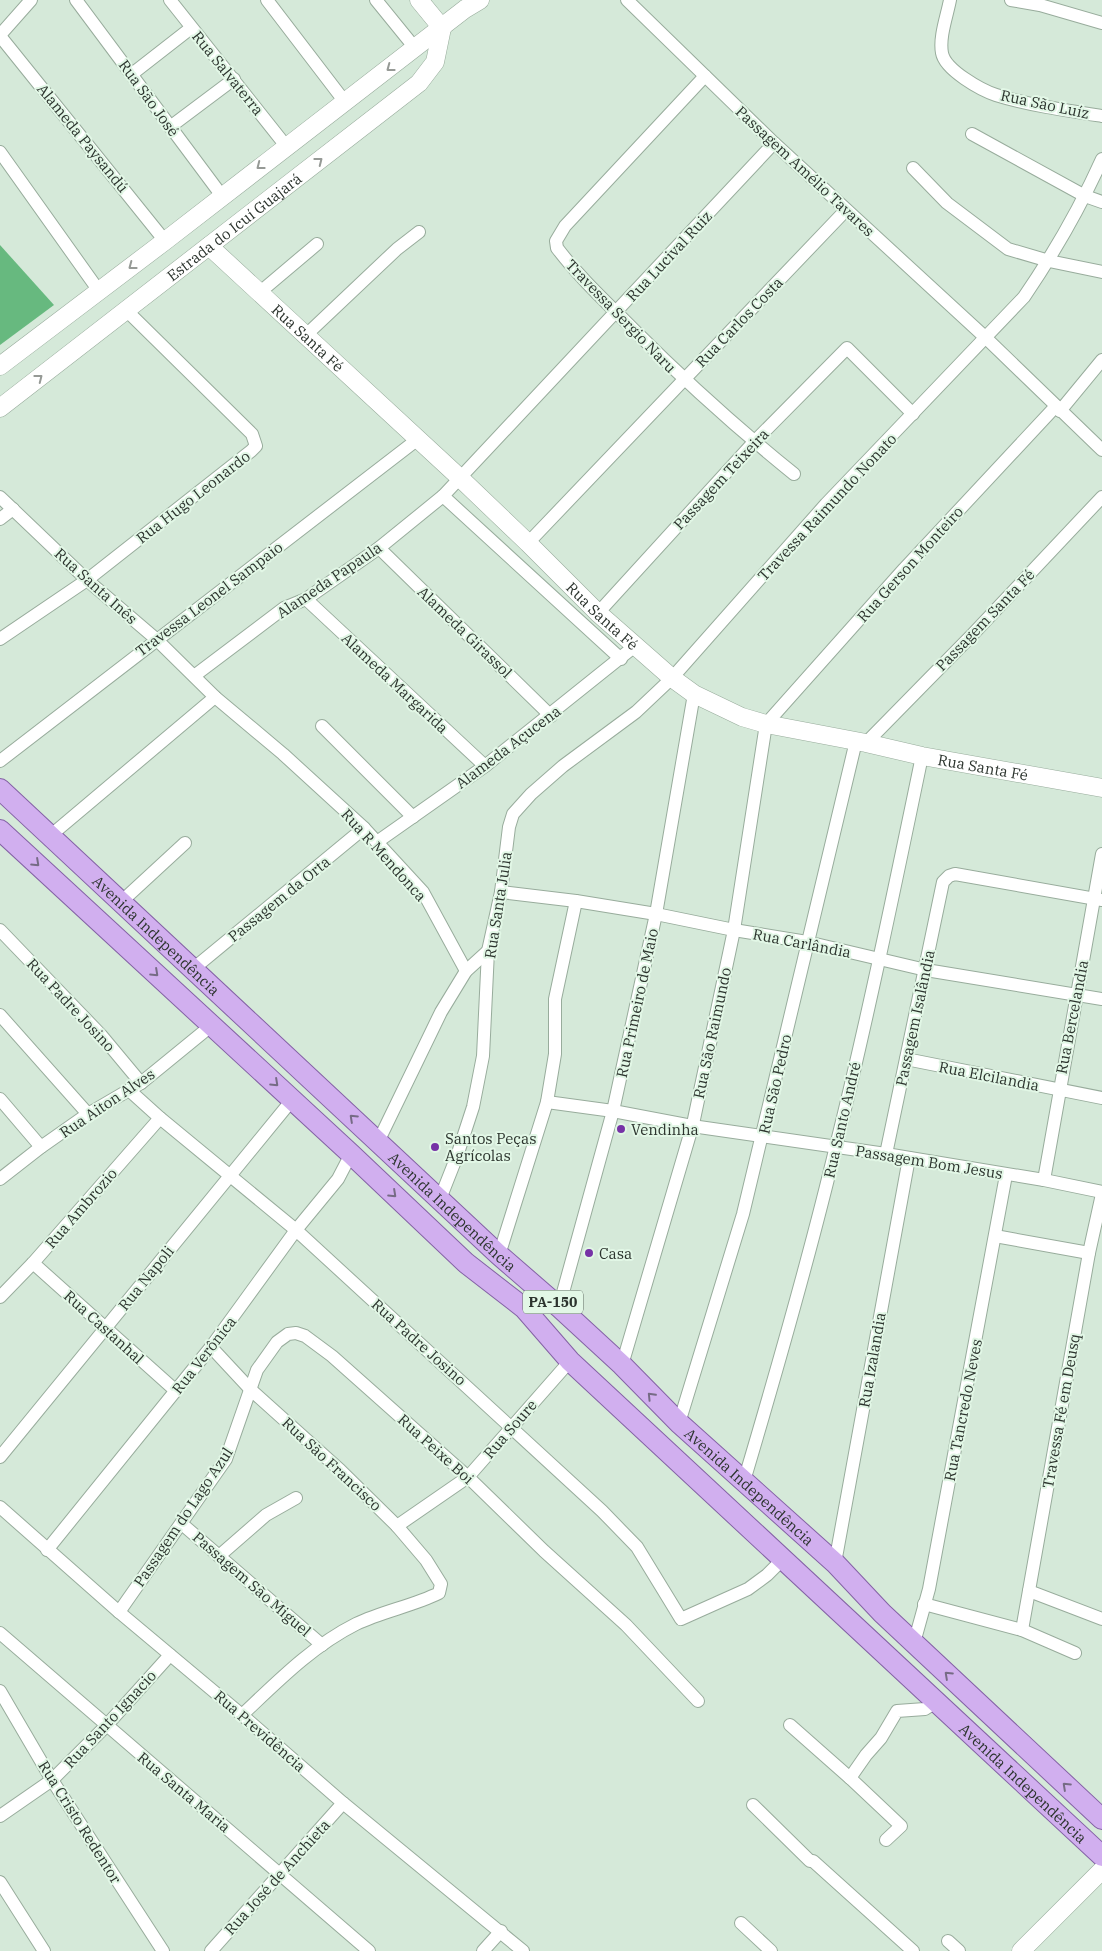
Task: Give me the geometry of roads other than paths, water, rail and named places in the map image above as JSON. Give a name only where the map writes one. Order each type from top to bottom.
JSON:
[{"type":"main road","name":"Avenida Independência","points":[[0,789],[499,1255],[622,1365],[679,1423],[835,1563],[882,1613],[1102,1819]]},
{"type":"main road","name":"Avenida Independência","points":[[0,830],[351,1154],[466,1263],[524,1308],[570,1361],[784,1558],[1102,1856]]},
{"type":"main road","points":[[864,1634],[882,1613]]},
{"type":"street","points":[[0,35],[31,0]]},
{"type":"street","name":"Rua São José","points":[[76,0],[222,196]]},
{"type":"street","name":"Rua Salvaterra","points":[[170,0],[286,146]]},
{"type":"street","points":[[267,0],[345,102]]},
{"type":"street","points":[[376,0],[415,48],[423,55],[428,73]]},
{"type":"street","points":[[419,0],[442,28]]},
{"type":"street","name":"Estrada do Icuí Guajará","points":[[0,366],[465,9],[480,0]]},
{"type":"street","name":"Passagem Amélio Tavares","points":[[627,0],[774,143],[986,338],[1102,450]]},
{"type":"street","name":"Rua São Luíz","points":[[950,0],[942,54],[948,64],[960,76],[995,94],[1102,116]]},
{"type":"street","points":[[1011,0],[1040,5],[1102,22]]},
{"type":"street","points":[[132,74],[191,28]]},
{"type":"street","name":"Estrada do Icuí Guajará","points":[[0,408],[419,83],[435,62],[442,28]]},
{"type":"street","name":"Alameda Paysandú","points":[[0,35],[165,241]]},
{"type":"street","name":"Travessa Sergio Naru","points":[[705,76],[565,226],[556,241],[557,248],[616,313],[684,380],[754,442],[794,474]]},
{"type":"street","points":[[170,127],[234,79]]},
{"type":"street","points":[[972,134],[1085,196],[1102,202]]},
{"type":"street","name":"Rua Lucival Ruiz","points":[[459,477],[616,313],[774,143]]},
{"type":"street","points":[[0,152],[99,291]]},
{"type":"street","name":"Travessa Raimundo Nonato","points":[[672,678],[826,504],[1024,297],[1049,261],[1085,196],[1102,159]]},
{"type":"street","points":[[913,168],[947,203],[1008,249],[1049,261],[1102,272]]},
{"type":"street","name":"Rua Carlos Costa","points":[[528,543],[846,210]]},
{"type":"street","points":[[306,336],[397,249],[419,232]]},
{"type":"street","points":[[259,293],[317,244]]},
{"type":"street","name":"Rua Santa Fé","points":[[209,246],[459,477],[598,613],[672,678],[694,694],[742,717],[766,724],[922,756],[1102,788]]},
{"type":"street","name":"Rua Hugo Leonardo","points":[[0,639],[88,580],[256,446],[252,434],[126,310]]},
{"type":"street","name":"Passagem Teixeira","points":[[598,613],[754,442],[847,348],[913,414]]},
{"type":"street","name":"Rua Gerson Monteiro","points":[[766,724],[904,568],[1058,409],[1102,360]]},
{"type":"street","name":"Travessa Leonel Sampaio","points":[[0,761],[418,439]]},
{"type":"street","name":"Alameda Papaula","points":[[194,676],[284,608],[306,599],[379,548],[443,496],[459,477]]},
{"type":"street","points":[[443,496],[621,659]]},
{"type":"street","name":"Rua Santa Inês","points":[[0,497],[88,580],[156,639],[215,697],[283,754]]},
{"type":"street","name":"Passagem Santa Fé","points":[[861,742],[979,627],[1102,497]]},
{"type":"street","points":[[0,519],[13,509]]},
{"type":"street","name":"Alameda Girassol","points":[[379,548],[550,716]]},
{"type":"street","name":"Alameda Margarida","points":[[306,599],[485,766]]},
{"type":"street","name":"Alameda Açucena","points":[[377,842],[485,766],[550,716],[635,646]]},
{"type":"street","name":"Rua Santa Julia","points":[[440,1199],[473,1107],[482,1065],[488,951],[501,892],[508,827],[513,814],[532,794],[564,766],[636,712],[672,678]]},
{"type":"street","name":"Rua Primeiro de Maio","points":[[559,1307],[613,1111],[656,914],[694,694]]},
{"type":"street","points":[[50,836],[215,697]]},
{"type":"street","name":"Rua São Raimundo","points":[[622,1365],[692,1126],[734,930],[766,724]]},
{"type":"street","points":[[322,726],[413,817]]},
{"type":"street","name":"Rua São Pedro","points":[[679,1423],[743,1214],[763,1136],[807,942],[861,742]]},
{"type":"street","name":"Rua R Mendonca","points":[[283,754],[364,828],[423,892],[466,971]]},
{"type":"street","name":"Rua Santo André","points":[[744,1481],[792,1316],[836,1146],[879,959],[922,756]]},
{"type":"street","name":"Passagem da Orta","points":[[193,969],[364,828]]},
{"type":"street","points":[[121,902],[185,843]]},
{"type":"street","name":"Rua Bercelandia","points":[[1044,1180],[1077,994],[1098,900],[1102,854]]},
{"type":"street","name":"Passagem Isalândia","points":[[886,1154],[944,882],[949,876],[955,874],[1098,900]]},
{"type":"street","name":"Rua Carlândia","points":[[501,892],[576,901],[656,914],[734,930],[807,942],[926,970],[1102,999]]},
{"type":"street","points":[[499,1255],[547,1102],[555,1054],[555,999],[576,901]]},
{"type":"street","name":"Rua Padre Josino","points":[[0,930],[101,1035],[141,1083]]},
{"type":"street","points":[[378,1142],[441,1012],[466,971],[488,951]]},
{"type":"street","points":[[0,1015],[88,1114]]},
{"type":"street","name":"Rua Aiton Alves","points":[[0,1179],[88,1114],[141,1083],[212,1025]]},
{"type":"street","name":"Rua Elcilandia","points":[[906,1059],[1102,1098]]},
{"type":"street","name":"Rua Padre Josino","points":[[129,1090],[160,1118],[296,1230],[628,1535],[681,1619],[748,1589],[767,1575],[784,1558]]},
{"type":"street","points":[[0,1098],[41,1147]]},
{"type":"street","name":"Rua Napoli","points":[[0,1457],[292,1100]]},
{"type":"street","name":"Passagem Bom Jesus","points":[[547,1102],[613,1111],[692,1126],[886,1154],[1044,1180],[1102,1193]]},
{"type":"street","name":"Rua Ambrozio","points":[[0,1297],[33,1263],[160,1118]]},
{"type":"street","name":"Rua Verônica","points":[[47,1550],[211,1348],[296,1230],[338,1179],[351,1154]]},
{"type":"street","name":"Rua Izalandia","points":[[835,1563],[909,1158]]},
{"type":"street","name":"Rua Tancredo Neves","points":[[914,1643],[929,1589],[1006,1175]]},
{"type":"street","name":"Travessa Fé em Deusq","points":[[1022,1630],[1089,1253],[1102,1193]]},
{"type":"street","points":[[996,1236],[1089,1253]]},
{"type":"street","name":"Rua Castanhal","points":[[33,1263],[176,1391]]},
{"type":"street","name":"Rua Peixe Boi","points":[[251,1390],[257,1370],[278,1342],[288,1334],[296,1333],[305,1336],[332,1356],[468,1477],[544,1551],[626,1625],[698,1701]]},
{"type":"street","name":"Rua São Francisco","points":[[211,1348],[251,1390],[340,1470],[397,1526],[439,1579],[441,1589],[439,1593],[356,1624],[322,1645]]},
{"type":"street","name":"Rua Soure","points":[[397,1526],[468,1477],[570,1361]]},
{"type":"street","name":"Passagem do Lago Azul","points":[[119,1612],[226,1459],[251,1390]]},
{"type":"street","points":[[219,1556],[266,1515],[296,1498]]},
{"type":"street","name":"Rua Previdência","points":[[0,1507],[47,1550],[343,1803],[523,1951]]},
{"type":"street","name":"Passagem São Miguel","points":[[182,1524],[322,1645]]},
{"type":"street","points":[[1029,1591],[1102,1619]]},
{"type":"street","points":[[924,1604],[1022,1630],[1075,1653]]},
{"type":"street","name":"Rua Santa Maria","points":[[0,1633],[369,1951]]},
{"type":"street","points":[[242,1715],[285,1674],[322,1645]]},
{"type":"street","name":"Rua Santo Ignacio","points":[[0,1816],[52,1780],[106,1726],[170,1656]]},
{"type":"street","name":"Rua Cristo Redentor","points":[[0,1691],[52,1780],[163,1951]]},
{"type":"street","points":[[850,1778],[881,1738],[897,1711],[925,1709],[937,1702]]},
{"type":"street","points":[[790,1725],[850,1778],[900,1826],[886,1840]]},
{"type":"street","name":"Rua José de Anchieta","points":[[210,1951],[343,1803]]},
{"type":"street","points":[[753,1806],[810,1861],[813,1861],[913,1951]]},
{"type":"street","points":[[1021,1951],[1102,1870]]},
{"type":"street","points":[[0,1882],[44,1951]]},
{"type":"street","points":[[741,1923],[772,1951]]},
{"type":"street","points":[[483,1951],[501,1931]]},
{"type":"street","points":[[948,1941],[959,1951]]},
{"type":"place","name":"Vendinha","points":[[621,1129]]},
{"type":"place","name":"Santos Peças Agrícolas","points":[[435,1147]]},
{"type":"place","name":"Casa","points":[[589,1253]]}]
